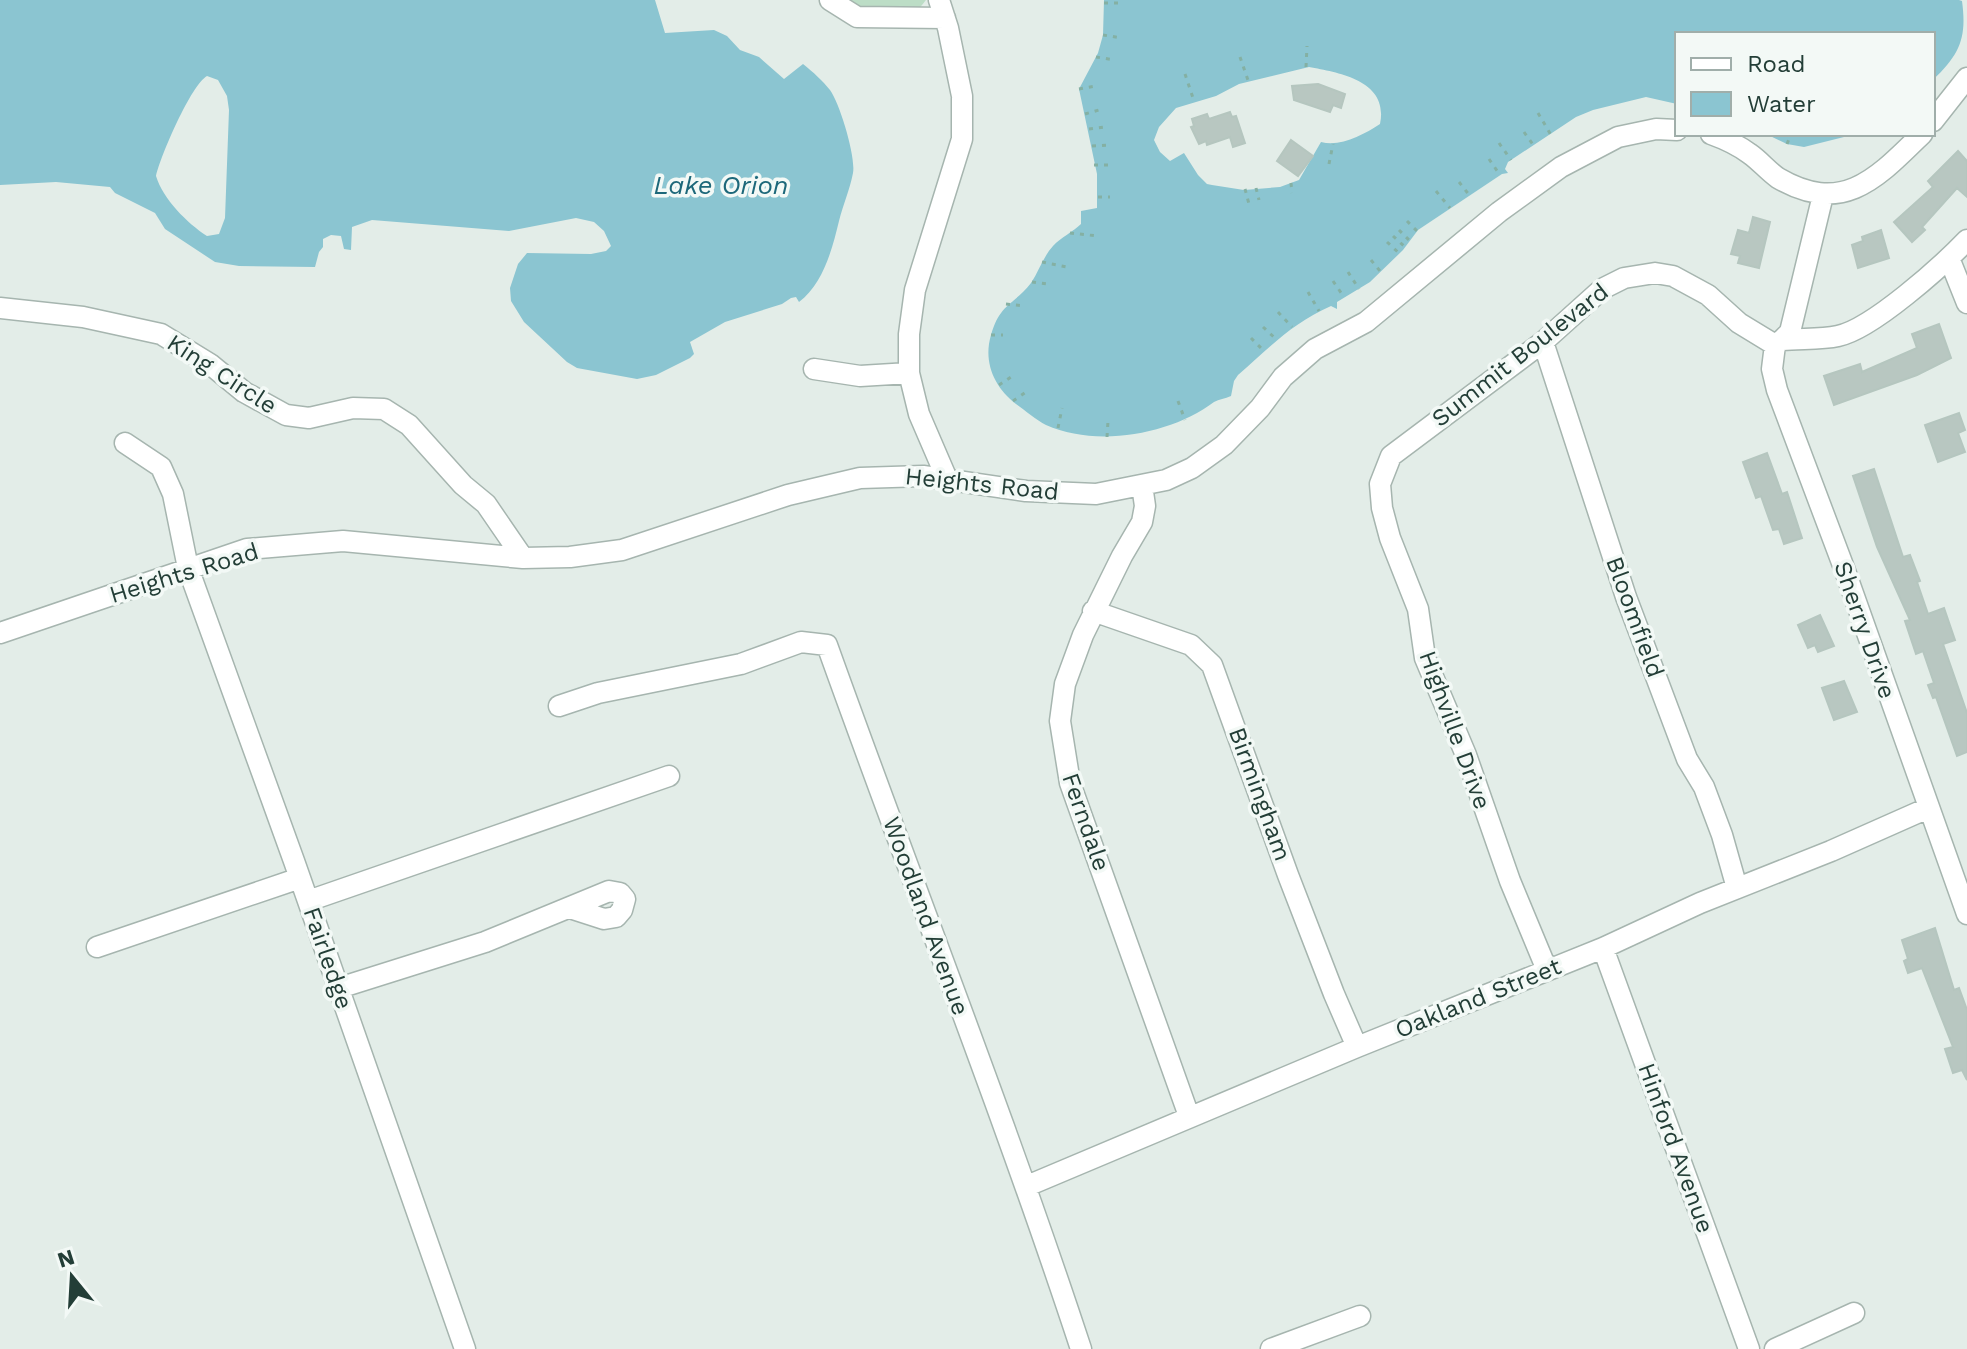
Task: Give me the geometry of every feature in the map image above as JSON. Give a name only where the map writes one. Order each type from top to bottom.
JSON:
[{"type":"street","points":[[830,0],[857,17],[942,9],[962,96],[962,139],[915,290],[909,334],[909,373],[919,414],[947,479]]},
{"type":"street","points":[[1935,118],[1967,78]]},
{"type":"street","name":"Heights Road","points":[[0,633],[247,549],[343,541],[523,558],[570,557],[622,550],[788,495],[860,478],[901,475],[1026,491],[1096,494],[1166,480],[1192,468],[1224,445],[1260,408],[1283,377],[1315,349],[1366,322],[1499,212],[1561,167],[1618,137],[1656,129],[1675,130]]},
{"type":"street","points":[[1715,136],[1749,153],[1778,177],[1823,195],[1844,193],[1868,181],[1920,136]]},
{"type":"street","name":"Sherry Drive","points":[[1823,195],[1790,332],[1778,342],[1772,369],[1967,914]]},
{"type":"street","points":[[1778,342],[1840,336],[1878,315],[1967,240]]},
{"type":"street","points":[[1949,258],[1967,303]]},
{"type":"street","name":"Summit Boulevard","points":[[1380,484],[1391,456],[1543,342],[1602,289],[1624,278],[1655,273],[1673,276],[1708,295],[1739,323],[1778,342]]},
{"type":"street","name":"King Circle","points":[[0,308],[83,317],[161,334],[210,364],[244,392],[286,415],[309,418],[353,408],[384,409],[409,425],[463,485],[486,504],[523,558]]},
{"type":"street","name":"Bloomfield","points":[[1543,342],[1626,597],[1687,759],[1704,787],[1737,888]]},
{"type":"street","points":[[814,369],[860,376],[909,373]]},
{"type":"street","name":"Fairledge","points":[[125,443],[161,467],[173,494],[188,568],[465,1349]]},
{"type":"street","name":"Highville Drive","points":[[1380,484],[1382,508],[1390,538],[1418,609],[1425,658],[1466,755],[1510,881],[1547,970]]},
{"type":"street","name":"Ferndale","points":[[1142,485],[1145,506],[1142,522],[1093,611],[1065,684],[1060,721],[1070,783],[1189,1116]]},
{"type":"street","name":"Birmingham","points":[[1093,611],[1191,645],[1212,665],[1298,901],[1357,1047]]},
{"type":"street","name":"Woodland Avenue","points":[[559,706],[598,693],[741,664],[801,642],[827,645],[1027,1186],[1081,1349]]},
{"type":"street","points":[[308,901],[669,776]]},
{"type":"street","name":"Oakland Street","points":[[1027,1186],[1189,1116],[1603,948],[1928,808]]},
{"type":"street","points":[[97,947],[300,878]]},
{"type":"street","points":[[339,988],[485,942],[570,908]]},
{"type":"street","name":"Hinford Avenue","points":[[1603,948],[1749,1349]]},
{"type":"street","points":[[1775,1349],[1854,1313]]},
{"type":"street","points":[[1271,1349],[1360,1316]]},
{"type":"path","points":[[1104,3],[1122,3]]},
{"type":"path","points":[[1103,35],[1122,38]]},
{"type":"path","points":[[1306,67],[1307,46]]},
{"type":"path","points":[[1096,57],[1115,60]]},
{"type":"path","points":[[1240,57],[1249,83]]},
{"type":"path","points":[[1185,74],[1194,101]]},
{"type":"path","points":[[1079,89],[1095,86]]},
{"type":"path","points":[[1085,114],[1099,110]]},
{"type":"path","points":[[1538,113],[1551,135]]},
{"type":"path","points":[[1089,129],[1105,127]]},
{"type":"path","points":[[1524,132],[1534,146]]},
{"type":"path","points":[[1787,144],[1790,136]]},
{"type":"path","points":[[1499,143],[1511,160]]},
{"type":"path","points":[[1329,164],[1333,144]]},
{"type":"path","points":[[1092,146],[1109,145]]},
{"type":"path","points":[[1489,159],[1500,175]]},
{"type":"path","points":[[1094,165],[1108,165]]},
{"type":"path","points":[[1459,182],[1470,196]]},
{"type":"path","points":[[1291,183],[1292,193]]},
{"type":"path","points":[[1256,188],[1259,200]]},
{"type":"path","points":[[1245,189],[1249,204]]},
{"type":"path","points":[[1436,191],[1450,208]]},
{"type":"path","points":[[1098,197],[1110,197]]},
{"type":"path","points":[[1407,221],[1417,231]]},
{"type":"path","points":[[1399,230],[1410,241]]},
{"type":"path","points":[[1070,233],[1098,236]]},
{"type":"path","points":[[1393,236],[1405,247]]},
{"type":"path","points":[[1387,242],[1400,254]]},
{"type":"path","points":[[1371,260],[1380,271]]},
{"type":"path","points":[[1042,262],[1067,267]]},
{"type":"path","points":[[1348,272],[1359,289]]},
{"type":"path","points":[[1333,281],[1344,297]]},
{"type":"path","points":[[1032,282],[1047,284]]},
{"type":"path","points":[[1308,292],[1319,311]]},
{"type":"path","points":[[1006,304],[1025,306]]},
{"type":"path","points":[[1278,312],[1292,327]]},
{"type":"path","points":[[1263,327],[1276,339]]},
{"type":"path","points":[[991,335],[1003,335]]},
{"type":"path","points":[[1251,338],[1264,351]]},
{"type":"path","points":[[999,385],[1014,375]]},
{"type":"path","points":[[1013,401],[1029,390]]},
{"type":"path","points":[[1178,401],[1185,420]]},
{"type":"path","points":[[1058,428],[1062,408]]},
{"type":"path","points":[[1107,437],[1108,421]]},
{"type":"green space","points":[[834,0],[926,0],[918,10],[875,12]]},
{"type":"water","name":"Lake Orion","points":[[0,0],[655,0],[665,33],[714,30],[727,36],[740,50],[759,57],[784,79],[803,64],[807,67],[834,97],[846,131],[853,165],[830,255],[807,295],[799,302],[796,297],[791,298],[782,304],[725,322],[690,342],[694,354],[690,358],[656,375],[637,379],[577,368],[567,362],[524,322],[511,301],[510,288],[518,264],[527,253],[591,254],[606,251],[611,246],[604,231],[594,222],[576,218],[509,231],[372,220],[352,227],[351,250],[344,249],[341,236],[331,235],[323,239],[315,267],[239,266],[215,262],[165,229],[155,213],[115,193],[110,187],[56,182],[0,185]],"holes":[[[207,76],[218,80],[227,96],[229,110],[225,218],[219,234],[207,236],[177,210],[156,176],[170,138],[193,92]]]},
{"type":"water","points":[[1104,0],[1959,0],[1962,1],[1963,14],[1960,45],[1935,78],[1935,32],[1675,32],[1675,104],[1646,97],[1576,117],[1508,162],[1505,169],[1508,173],[1418,230],[1403,250],[1370,282],[1337,302],[1337,309],[1331,306],[1317,313],[1282,337],[1238,375],[1231,396],[1156,429],[1110,436],[1066,432],[1038,421],[1002,390],[992,373],[988,355],[991,335],[1003,310],[1031,283],[1053,246],[1081,224],[1081,211],[1097,208],[1097,174],[1079,89],[1098,53],[1103,35]],"holes":[[[1309,67],[1348,76],[1370,89],[1377,98],[1381,109],[1380,124],[1344,141],[1321,142],[1299,180],[1280,187],[1244,190],[1207,184],[1184,153],[1170,161],[1160,152],[1154,140],[1159,127],[1176,108],[1216,96],[1239,84]]]},
{"type":"water","points":[[1770,136],[1848,136],[1804,147],[1787,144]]},
{"type":"building","points":[[1318,84],[1345,94],[1341,108],[1333,105],[1330,112],[1294,100],[1292,86]]},
{"type":"building","points":[[1230,112],[1232,117],[1236,116],[1245,143],[1233,147],[1230,137],[1207,145],[1206,141],[1199,144],[1191,127],[1194,126],[1192,119],[1207,114],[1209,119]]},
{"type":"building","points":[[1291,140],[1313,156],[1298,176],[1277,161]]},
{"type":"building","points":[[1958,151],[1967,161],[1967,197],[1957,188],[1912,242],[1894,222],[1933,187],[1928,181]]},
{"type":"building","points":[[1753,217],[1770,222],[1759,268],[1738,263],[1740,256],[1731,254],[1738,230],[1749,233]]},
{"type":"building","points":[[1881,230],[1889,258],[1858,268],[1852,245],[1863,241],[1862,237]]},
{"type":"building","points":[[1939,324],[1951,358],[1917,375],[1834,405],[1824,376],[1860,364],[1862,372],[1917,348],[1912,334]]},
{"type":"building","points":[[1959,413],[1965,430],[1958,433],[1965,452],[1938,462],[1925,425]]},
{"type":"building","points":[[1767,453],[1782,494],[1787,492],[1802,538],[1784,544],[1779,529],[1773,530],[1761,496],[1756,498],[1743,462]]},
{"type":"building","points":[[1874,469],[1903,557],[1910,555],[1920,581],[1917,582],[1928,614],[1944,608],[1955,640],[1943,644],[1967,713],[1967,752],[1957,756],[1936,697],[1933,698],[1928,685],[1934,683],[1923,651],[1916,654],[1905,621],[1910,620],[1877,547],[1853,476]]},
{"type":"building","points":[[1820,615],[1834,646],[1818,652],[1815,645],[1808,648],[1798,625]]},
{"type":"building","points":[[1844,681],[1857,712],[1834,720],[1822,688]]},
{"type":"building","points":[[1935,928],[1954,990],[1959,988],[1967,1010],[1967,1080],[1962,1070],[1953,1073],[1945,1049],[1953,1047],[1922,968],[1908,973],[1904,961],[1908,959],[1902,940]]}]
